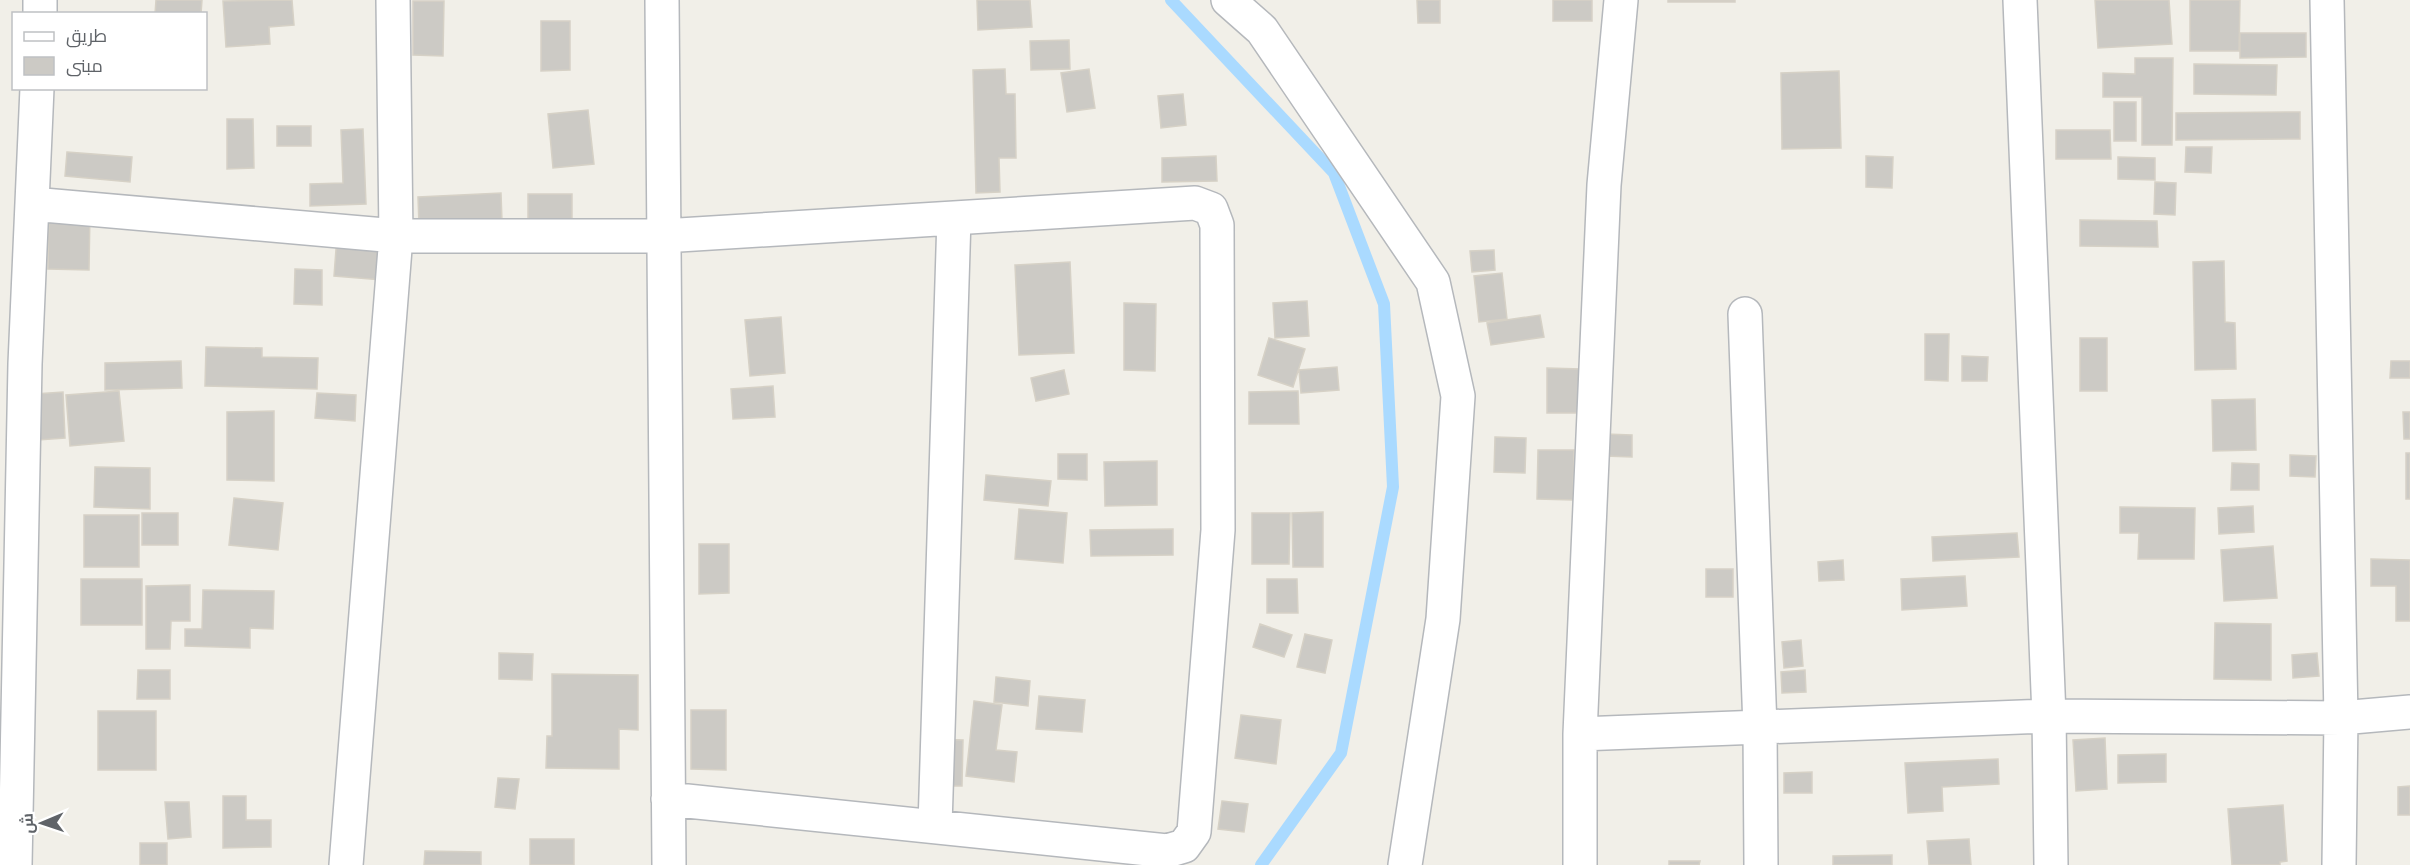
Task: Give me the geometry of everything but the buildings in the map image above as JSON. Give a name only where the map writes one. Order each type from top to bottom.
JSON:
[{"type":"street","points":[[346,865],[396,236],[393,0]]},
{"type":"street","points":[[662,0],[669,865]]},
{"type":"street","points":[[1228,0],[1264,15],[1433,282],[1458,396],[1443,619],[1405,865]]},
{"type":"street","points":[[1580,865],[1580,734],[1604,185],[1621,0]]},
{"type":"street","points":[[2020,0],[2049,716],[2051,865]]},
{"type":"street","points":[[2328,0],[2341,718],[2339,865]]},
{"type":"street","points":[[15,865],[12,362],[32,204],[37,90]]},
{"type":"street","points":[[32,204],[396,236],[663,236],[1195,203],[1211,209],[1217,225],[1218,530],[1194,832],[1184,846],[1167,851],[668,799]]},
{"type":"street","points":[[935,826],[954,218]]},
{"type":"street","points":[[1745,314],[1760,728],[1761,865]]},
{"type":"street","points":[[1580,734],[2049,716],[2341,718],[2410,712]]},
{"type":"waterway","points":[[1171,0],[1334,173],[1384,304],[1393,487],[1341,753],[1261,865]]}]
